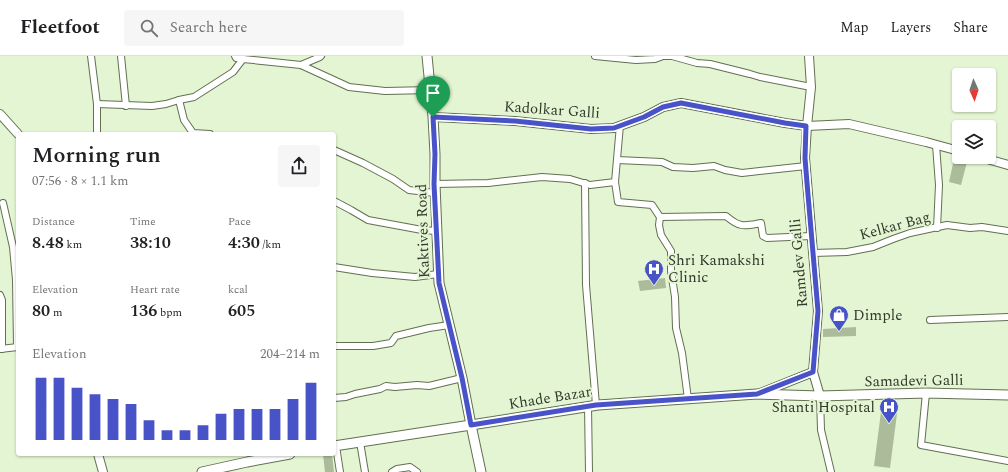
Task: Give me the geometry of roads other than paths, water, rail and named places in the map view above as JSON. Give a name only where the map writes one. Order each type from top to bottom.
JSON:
[{"type":"main road","name":"Kaktives Road","points":[[428,56],[435,154],[439,283],[462,378],[481,472]]},
{"type":"main road","name":"Samadevi Galli","points":[[820,396],[926,393],[1008,395]]},
{"type":"main road","name":"Khade Bazar","points":[[336,446],[592,405],[757,394],[820,396]]},
{"type":"main road","points":[[202,472],[279,456]]},
{"type":"street","points":[[91,56],[97,104],[97,132]]},
{"type":"street","points":[[121,56],[126,106]]},
{"type":"street","points":[[235,56],[236,58],[243,60],[301,65],[349,87],[385,91],[431,90]]},
{"type":"street","points":[[301,65],[320,56]]},
{"type":"street","points":[[595,56],[636,60],[672,56],[697,63],[710,64],[760,77],[811,87]]},
{"type":"street","name":"Ramdev Galli","points":[[808,56],[811,87],[806,126],[806,166],[818,311],[813,372],[820,396]]},
{"type":"street","points":[[97,104],[152,106],[194,97],[233,72],[243,60]]},
{"type":"street","points":[[179,100],[184,120],[193,132]]},
{"type":"street","name":"Kadolkar Galli","points":[[433,117],[515,121],[591,129],[614,128],[644,117],[663,107],[681,103],[806,126],[849,124],[952,149]]},
{"type":"street","points":[[0,114],[16,132]]},
{"type":"street","points":[[620,125],[615,182],[618,202],[652,205],[660,217],[659,225],[661,235],[672,251],[671,271],[676,328],[683,359],[688,399]]},
{"type":"street","points":[[936,145],[939,185],[937,228]]},
{"type":"street","points":[[336,151],[393,179],[409,190],[435,189],[542,177],[570,179],[590,185],[615,182]]},
{"type":"street","points":[[617,160],[662,162],[673,168],[714,166],[725,170],[742,173],[806,166]]},
{"type":"street","points":[[996,162],[1008,165]]},
{"type":"street","points":[[585,183],[586,285],[592,405],[589,472]]},
{"type":"street","points":[[336,202],[368,220],[422,230],[437,231]]},
{"type":"street","points":[[3,203],[13,247],[16,280]]},
{"type":"street","points":[[660,217],[726,216],[733,222],[743,226],[761,223],[763,236],[767,238],[811,236]]},
{"type":"street","name":"Kelkar Bag","points":[[813,253],[847,252],[873,247],[910,233],[947,225],[970,228],[982,227],[1008,231]]},
{"type":"street","points":[[336,267],[372,273],[415,277],[438,274]]},
{"type":"street","points":[[0,295],[2,300],[1,349],[16,347]]},
{"type":"street","points":[[930,320],[1008,318]]},
{"type":"street","points":[[336,346],[373,346],[391,343],[396,336],[449,325]]},
{"type":"street","points":[[757,394],[813,372]]},
{"type":"street","points":[[336,398],[346,397],[386,386],[429,386],[462,378]]},
{"type":"street","points":[[926,393],[921,445],[1008,461]]},
{"type":"street","points":[[820,396],[821,430],[831,472]]},
{"type":"street","points":[[360,442],[365,472]]},
{"type":"street","points":[[336,451],[340,472]]},
{"type":"street","points":[[99,456],[103,472]]},
{"type":"street","points":[[392,472],[397,469],[410,467],[416,472]]},
{"type":"place","name":"Shri Kamakshi Clinic","points":[[654,286]]},
{"type":"place","name":"Dimple","points":[[839,332]]},
{"type":"place","name":"Shanti Hospital","points":[[889,424]]}]
